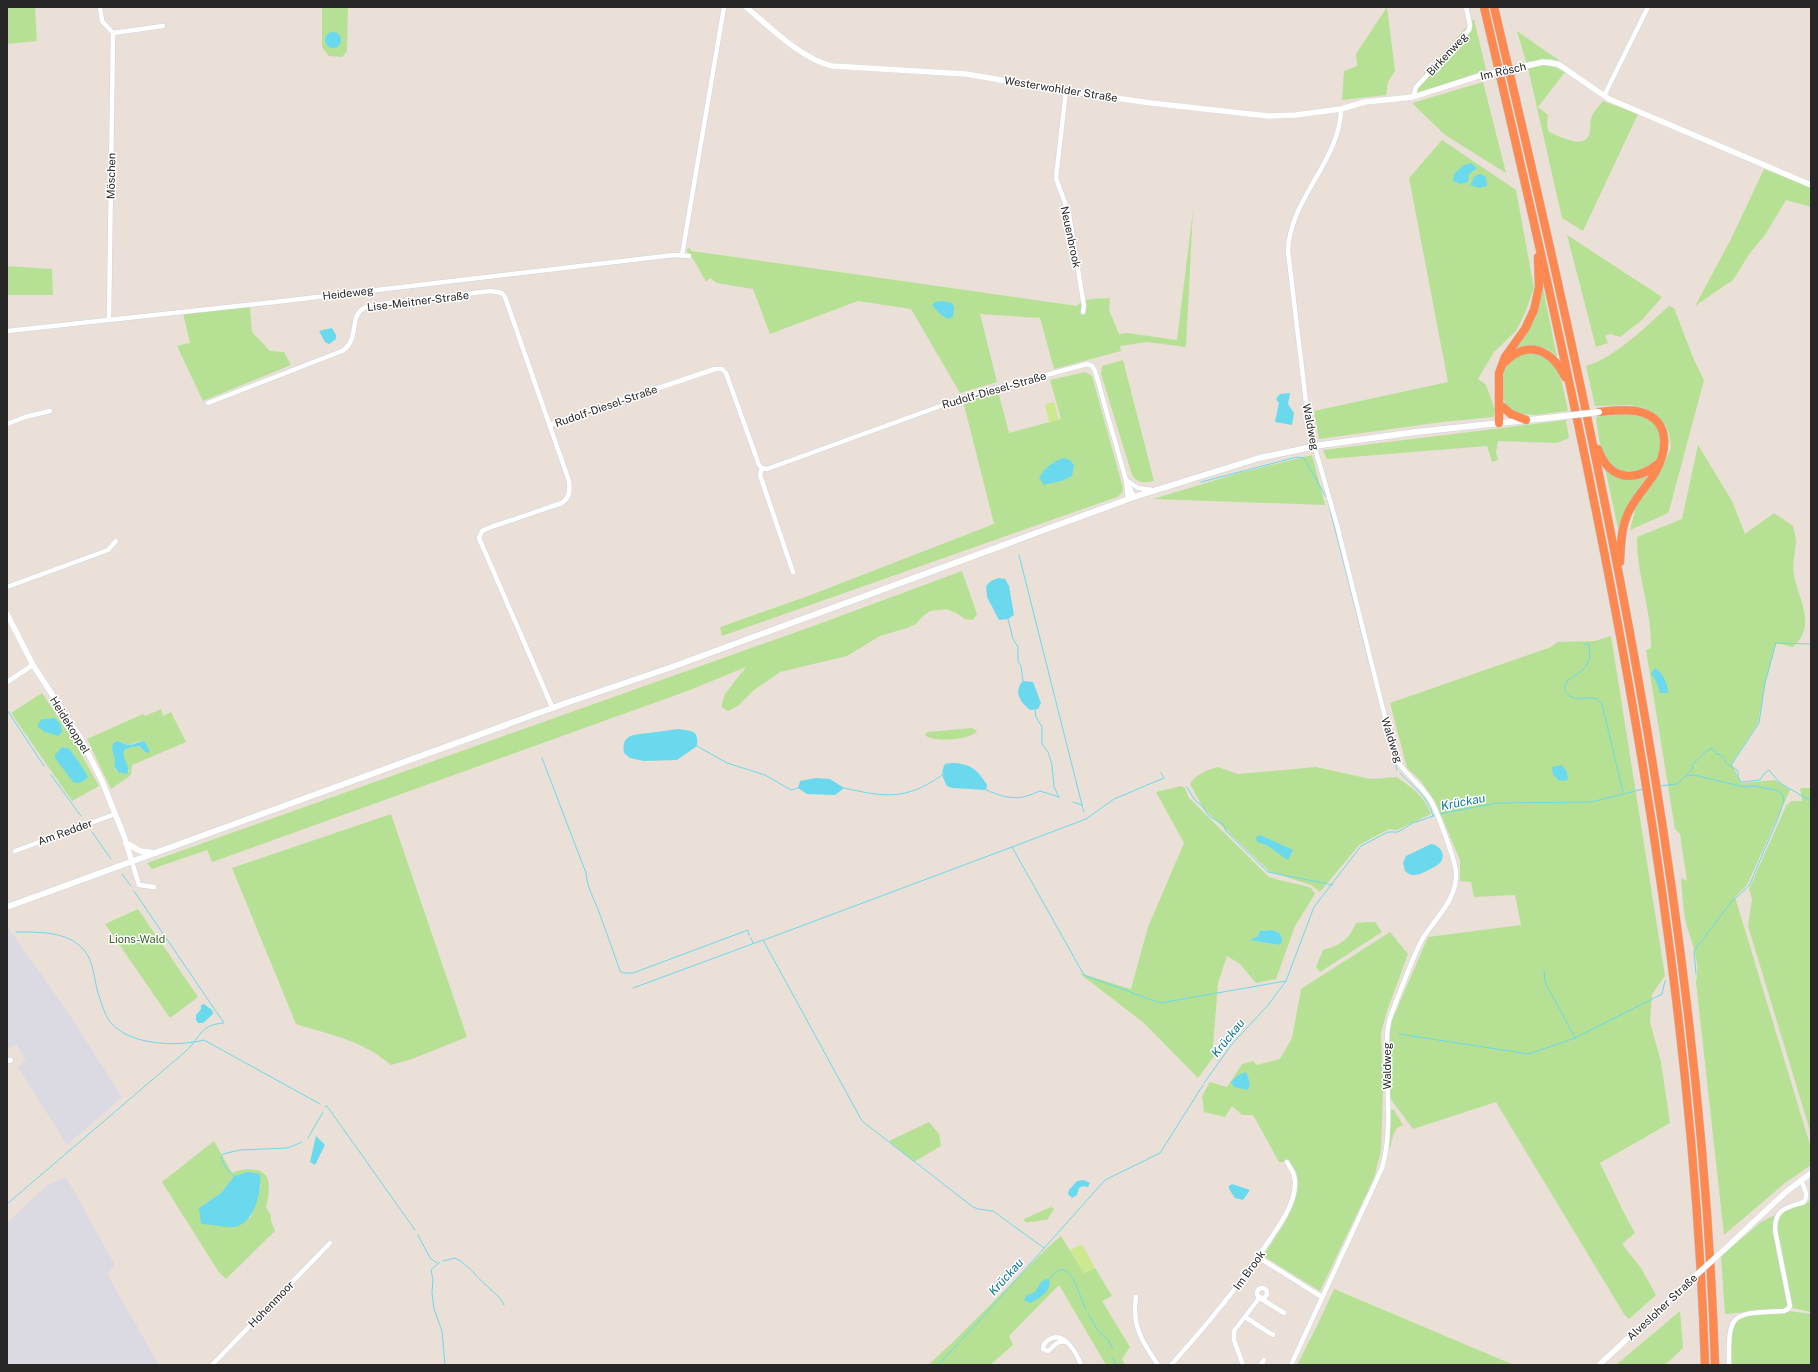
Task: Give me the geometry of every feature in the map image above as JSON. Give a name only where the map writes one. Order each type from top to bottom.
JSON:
[{"type":"highway","points":[[1484,7],[1571,388],[1608,568],[1647,784],[1680,1027],[1695,1176],[1705,1365]]},
{"type":"highway","points":[[1494,7],[1589,424],[1620,579],[1658,792],[1690,1023],[1704,1175],[1715,1365]]},
{"type":"highway","points":[[1499,423],[1498,380],[1502,366],[1507,354],[1528,324],[1537,301],[1539,282],[1536,232]]},
{"type":"highway","points":[[1502,366],[1508,359],[1521,351],[1540,351],[1548,354],[1558,363],[1571,388]]},
{"type":"highway","points":[[1499,397],[1503,407],[1504,416],[1499,423]]},
{"type":"highway","points":[[1503,407],[1511,414],[1526,420]]},
{"type":"highway","points":[[1599,412],[1634,410],[1650,416],[1660,425],[1665,439],[1665,448],[1660,462],[1635,499],[1624,523],[1621,543],[1620,579]]},
{"type":"highway","points":[[1589,424],[1601,456],[1605,463],[1613,471],[1623,475],[1637,476],[1648,472],[1660,462]]},
{"type":"main road","points":[[7,908],[553,708],[672,667],[1154,490],[1259,458],[1321,445],[1416,432],[1599,412]]},
{"type":"street","points":[[100,7],[102,20],[113,33],[163,26]]},
{"type":"street","points":[[682,255],[724,7]]},
{"type":"street","name":"Westerwohlder Straße","points":[[746,7],[806,56],[825,64],[839,67],[966,74],[1066,91],[1159,104],[1268,116],[1296,115],[1341,109],[1365,102],[1394,100]]},
{"type":"street","name":"Birkenweg","points":[[1413,97],[1416,86],[1469,30],[1470,25],[1466,7]]},
{"type":"street","points":[[1604,96],[1648,7]]},
{"type":"street","name":"Möschen","points":[[109,319],[113,33]]},
{"type":"street","name":"Im Rösch","points":[[1394,100],[1413,97],[1479,76],[1543,62],[1558,64],[1604,96],[1811,185]]},
{"type":"street","name":"Neuenbrook","points":[[1066,91],[1056,178],[1069,214],[1084,306],[1083,312]]},
{"type":"street","name":"Waldweg","points":[[1291,1365],[1370,1196],[1386,1155],[1389,1022],[1423,938],[1451,898],[1455,885],[1456,871],[1435,808],[1429,797],[1398,763],[1394,753],[1337,525],[1312,440],[1307,411],[1288,251],[1288,238],[1301,202],[1330,153],[1339,131],[1341,109]]},
{"type":"street","name":"Heideweg","points":[[7,331],[682,255],[688,256]]},
{"type":"street","name":"Lise-Meitner-Straße","points":[[208,403],[342,351],[347,347],[351,340],[358,313],[362,308],[496,291],[502,293],[505,297],[549,425]]},
{"type":"street","name":"Rudolf-Diesel-Straße","points":[[762,468],[771,468],[968,396],[1087,364],[1092,366],[1095,371],[1131,498]]},
{"type":"street","name":"Rudolf-Diesel-Straße","points":[[553,708],[479,538],[482,531],[487,528],[562,503],[568,496],[570,492],[569,481],[549,425],[715,369],[722,369],[726,373],[759,465],[762,468]]},
{"type":"street","points":[[7,424],[30,415],[50,411]]},
{"type":"street","name":"Rudolf-Diesel-Straße","points":[[762,468],[760,475],[793,572]]},
{"type":"street","points":[[1126,480],[1138,488],[1154,490]]},
{"type":"street","points":[[7,587],[108,550],[116,541]]},
{"type":"street","name":"Heidekoppel","points":[[7,614],[33,665],[81,739],[115,814],[132,862]]},
{"type":"street","points":[[7,682],[33,665]]},
{"type":"street","name":"Am Redder","points":[[15,851],[115,814]]},
{"type":"street","points":[[126,843],[140,851],[156,853]]},
{"type":"street","points":[[132,862],[139,885],[154,887]]},
{"type":"street","name":"Im Brook","points":[[1171,1365],[1220,1309],[1278,1227],[1294,1195],[1295,1180],[1287,1162]]},
{"type":"street","name":"Alvesloher Straße","points":[[1599,1365],[1786,1192],[1811,1173]]},
{"type":"street","points":[[1729,1365],[1729,1333],[1732,1323],[1740,1315],[1784,1311],[1790,1306],[1775,1230],[1775,1220],[1780,1212],[1788,1206],[1804,1202],[1806,1199],[1806,1192],[1801,1180]]},
{"type":"street","name":"Hohenmoor","points":[[212,1365],[330,1243]]},
{"type":"street","points":[[1258,1257],[1322,1297]]},
{"type":"street","points":[[1136,1297],[1133,1311],[1135,1323],[1158,1365]]},
{"type":"street","points":[[1243,1365],[1233,1335],[1234,1331],[1245,1317],[1260,1298],[1284,1313]]},
{"type":"street","points":[[1245,1317],[1273,1335]]},
{"type":"street","points":[[1066,1342],[1062,1341],[1055,1343],[1048,1352],[1043,1348],[1052,1338],[1060,1338],[1066,1342],[1076,1352],[1081,1365]]},
{"type":"street","points":[[1261,1365],[1264,1360]]},
{"type":"shaded area","points":[[7,926],[69,1014],[122,1097],[67,1145],[18,1067],[26,1060],[16,1044],[7,1050]]},
{"type":"shaded area","points":[[66,1177],[115,1265],[107,1274],[159,1365],[7,1365],[7,1223],[46,1186]]},
{"type":"green space","points":[[7,7],[35,7],[37,41],[7,44]]},
{"type":"green space","points":[[348,7],[347,51],[342,57],[329,56],[322,47],[322,8]]},
{"type":"green space","points":[[1387,7],[1395,71],[1388,82],[1386,95],[1342,100],[1344,71],[1357,66],[1356,54]]},
{"type":"green space","points":[[1474,19],[1486,70],[1416,94],[1414,85]]},
{"type":"green space","points":[[1517,31],[1560,61],[1550,59],[1526,62]]},
{"type":"green space","points":[[1546,65],[1565,72],[1538,107],[1548,115],[1548,131],[1552,133],[1569,140],[1585,140],[1590,133],[1590,121],[1592,116],[1603,101],[1638,114],[1583,231],[1562,218],[1528,68]]},
{"type":"green space","points":[[1483,82],[1506,173],[1445,135],[1412,103]]},
{"type":"green space","points":[[1442,140],[1516,190],[1534,288],[1525,313],[1516,331],[1494,352],[1478,379],[1486,385],[1495,410],[1493,417],[1442,422],[1319,439],[1314,411],[1448,382],[1409,178]]},
{"type":"green space","points":[[1764,169],[1811,187],[1811,207],[1786,200],[1765,235],[1750,253],[1733,280],[1695,306],[1731,239]]},
{"type":"green space","points":[[1193,210],[1186,347],[1147,342],[1120,346],[1121,351],[1054,369],[1040,318],[980,314],[997,382],[960,393],[911,309],[858,301],[770,334],[753,289],[717,283],[710,278],[706,282],[695,262],[686,250],[689,248],[692,251],[1077,306],[1088,300],[1110,298],[1109,310],[1119,334],[1127,333],[1177,340]]},
{"type":"green space","points":[[1567,235],[1662,297],[1642,320],[1620,337],[1610,334],[1605,336],[1608,343],[1596,347]]},
{"type":"green space","points":[[7,266],[52,269],[53,295],[7,295]]},
{"type":"green space","points":[[1542,283],[1557,357],[1548,350],[1537,346],[1525,347],[1514,352],[1514,349],[1534,321],[1539,308]]},
{"type":"green space","points":[[1669,306],[1674,308],[1694,360],[1704,380],[1669,511],[1666,514],[1630,530],[1637,502],[1664,464],[1671,448],[1669,434],[1665,424],[1645,408],[1630,405],[1595,406],[1586,366],[1597,362],[1619,349]]},
{"type":"green space","points":[[250,307],[252,332],[270,351],[284,352],[291,365],[203,401],[177,346],[190,343],[183,313]]},
{"type":"green space","points":[[1531,351],[1554,362],[1562,383],[1568,411],[1534,415],[1512,413],[1507,407],[1502,392],[1503,375],[1506,368],[1510,361],[1516,356]]},
{"type":"green space","points":[[1123,360],[1154,481],[1142,482],[1137,480],[1132,475],[1101,374],[1102,366]]},
{"type":"green space","points":[[1085,372],[1092,376],[1123,488],[1122,493],[1117,497],[722,636],[720,627],[808,596],[994,524],[963,401],[998,391],[1009,433],[1061,419],[1050,380]]},
{"type":"green space","points":[[1054,402],[1059,420],[1049,422],[1045,404]]},
{"type":"green space","points":[[1622,414],[1648,419],[1660,433],[1661,449],[1659,456],[1650,468],[1643,472],[1627,472],[1618,470],[1607,461],[1602,451],[1596,417]]},
{"type":"green space","points":[[1566,420],[1569,438],[1557,443],[1498,441],[1496,452],[1498,460],[1492,462],[1487,446],[1327,459],[1323,450]]},
{"type":"green space","points":[[1698,445],[1732,501],[1745,534],[1774,513],[1793,526],[1796,542],[1793,571],[1802,603],[1805,621],[1804,630],[1800,639],[1793,647],[1776,643],[1765,684],[1758,723],[1732,764],[1741,783],[1775,780],[1790,790],[1747,885],[1735,897],[1811,1148],[1811,1165],[1785,1183],[1724,1235],[1696,982],[1697,966],[1685,919],[1681,878],[1687,881],[1680,834],[1675,829],[1646,650],[1651,648],[1651,634],[1637,551],[1637,537],[1682,519]]},
{"type":"green space","points":[[1312,455],[1325,505],[1153,499],[1239,473]]},
{"type":"green space","points":[[1605,468],[1625,479],[1641,478],[1648,475],[1630,502],[1619,533]]},
{"type":"green space","points":[[962,571],[977,614],[973,620],[965,619],[946,609],[930,611],[916,624],[880,636],[847,656],[780,672],[754,690],[738,706],[728,711],[721,707],[725,694],[746,667],[690,690],[212,862],[207,850],[152,869],[147,863],[816,625]]},
{"type":"green space","points":[[1611,636],[1665,976],[1652,994],[1650,1022],[1661,1062],[1670,1123],[1600,1163],[1635,1233],[1622,1244],[1641,1268],[1656,1295],[1629,1319],[1624,1314],[1496,1102],[1413,1129],[1389,1097],[1390,1025],[1428,937],[1521,925],[1515,895],[1474,897],[1471,882],[1460,881],[1460,860],[1436,803],[1421,781],[1407,768],[1390,703],[1551,647],[1558,642],[1595,641]]},
{"type":"green space","points":[[42,693],[72,738],[99,786],[72,801],[11,713]],"holes":[[[55,718],[58,736],[45,732],[42,719]],[[73,753],[88,777],[64,770],[55,758]]]},
{"type":"green space","points":[[161,709],[163,716],[171,712],[186,742],[132,765],[131,775],[111,789],[87,739],[143,714],[145,716]],"holes":[[[115,741],[129,745],[141,741],[146,743],[150,751],[146,753],[139,746],[125,749],[123,755],[129,772],[118,772],[115,769],[114,743]]]},
{"type":"green space","points":[[972,728],[977,731],[967,737],[943,740],[925,735],[927,732]]},
{"type":"green space","points":[[1218,767],[1238,774],[1316,767],[1370,779],[1397,777],[1421,797],[1431,814],[1397,830],[1389,829],[1359,845],[1320,892],[1311,885],[1270,872],[1203,808],[1190,784],[1199,775]]},
{"type":"green space","points":[[1181,786],[1185,788],[1189,798],[1269,877],[1311,888],[1315,894],[1295,926],[1276,979],[1256,983],[1240,964],[1227,956],[1218,983],[1213,1046],[1215,1055],[1198,1078],[1144,1023],[1079,973],[1131,989],[1148,927],[1184,843],[1156,792]],"holes":[[[1272,930],[1278,932],[1278,945],[1251,940],[1258,936],[1260,931]]]},
{"type":"green space","points":[[1800,788],[1811,788],[1811,1134],[1748,926],[1752,899],[1749,889],[1786,806],[1791,801],[1802,801]]},
{"type":"green space","points":[[391,814],[467,1037],[412,1059],[391,1065],[368,1049],[346,1039],[296,1024],[232,868]]},
{"type":"green space","name":"Lions-Wald","points":[[138,909],[198,997],[170,1018],[105,924]]},
{"type":"green space","points":[[1375,922],[1382,932],[1320,972],[1316,967],[1323,950],[1339,944],[1347,938],[1356,923]]},
{"type":"green space","points":[[1390,932],[1408,954],[1387,1011],[1381,1033],[1383,1091],[1381,1151],[1374,1178],[1320,1291],[1263,1256],[1282,1227],[1293,1205],[1297,1194],[1298,1183],[1295,1169],[1289,1162],[1279,1162],[1253,1115],[1242,1115],[1232,1106],[1225,1117],[1204,1112],[1202,1096],[1210,1082],[1227,1087],[1242,1064],[1253,1061],[1257,1065],[1280,1059],[1292,1038],[1301,989]]},
{"type":"green space","points":[[1391,1110],[1394,1110],[1403,1125],[1395,1131],[1390,1149],[1389,1147]]},
{"type":"green space","points":[[929,1122],[939,1134],[941,1146],[914,1162],[889,1141]]},
{"type":"green space","points":[[214,1141],[232,1173],[252,1169],[266,1175],[269,1187],[266,1208],[271,1215],[271,1221],[275,1231],[226,1279],[218,1271],[162,1182]],"holes":[[[234,1176],[261,1185],[251,1217],[235,1227],[215,1225],[199,1208],[221,1193]]]},
{"type":"green space","points":[[1811,1194],[1811,1312],[1793,1308],[1725,1314],[1721,1256],[1761,1222],[1783,1211],[1809,1202]]},
{"type":"green space","points":[[1051,1207],[1054,1209],[1047,1220],[1025,1222],[1024,1219]]},
{"type":"green space","points":[[1061,1236],[1084,1273],[1095,1268],[1112,1296],[1102,1301],[1130,1347],[1122,1359],[1125,1365],[1106,1365],[1059,1285],[1009,1336],[1013,1345],[990,1365],[928,1365],[1048,1247]]},
{"type":"green space","points":[[1082,1244],[1095,1268],[1084,1273],[1070,1250]]},
{"type":"green space","points":[[1334,1289],[1514,1365],[1297,1365]]},
{"type":"green space","points":[[1680,1311],[1683,1348],[1665,1365],[1616,1365]]},
{"type":"green space","points":[[1789,1311],[1811,1314],[1811,1365],[1729,1365],[1732,1323],[1750,1313]]},
{"type":"water","points":[[333,32],[339,34],[341,40],[339,46],[333,48],[327,46],[325,40],[327,34]]},
{"type":"water","points":[[1471,163],[1477,168],[1469,174],[1468,182],[1460,184],[1453,181],[1454,174],[1464,165]]},
{"type":"water","points":[[1480,174],[1486,177],[1487,186],[1479,188],[1470,185],[1475,176]]},
{"type":"water","points":[[942,301],[952,303],[954,307],[953,317],[948,319],[940,314],[932,305],[935,302]]},
{"type":"water","points":[[332,328],[336,335],[336,339],[329,344],[325,342],[319,331]]},
{"type":"water","points":[[1290,393],[1288,404],[1294,413],[1292,425],[1275,422],[1279,403],[1276,399],[1280,394]]},
{"type":"water","points":[[1064,458],[1070,460],[1074,465],[1072,476],[1061,481],[1044,485],[1039,478],[1046,468],[1052,463]]},
{"type":"water","points":[[998,578],[1005,579],[1009,586],[1014,615],[1008,619],[999,620],[987,597],[986,586],[991,581]]},
{"type":"water","points":[[1655,668],[1664,679],[1668,693],[1660,693],[1656,681],[1651,674]]},
{"type":"water","points":[[1023,681],[1033,682],[1041,703],[1038,709],[1030,710],[1023,704],[1019,696],[1018,689]]},
{"type":"water","points":[[55,718],[61,725],[62,732],[58,736],[45,732],[38,727],[38,724],[42,719]]},
{"type":"water","points":[[678,729],[694,732],[697,737],[697,746],[677,760],[644,761],[630,758],[624,753],[625,742],[630,736]]},
{"type":"water","points":[[117,741],[130,745],[142,741],[146,743],[150,752],[146,753],[139,746],[125,749],[124,756],[128,771],[127,774],[118,772],[114,766],[115,760],[112,749],[113,743]]},
{"type":"water","points":[[62,747],[70,750],[85,771],[88,777],[83,781],[79,783],[73,782],[55,758],[55,755]]},
{"type":"water","points":[[945,764],[963,764],[976,771],[987,785],[986,790],[952,788],[947,786],[942,773]]},
{"type":"water","points":[[1562,765],[1567,772],[1568,780],[1560,781],[1553,775],[1552,767]]},
{"type":"water","points":[[816,778],[830,779],[844,788],[835,795],[807,794],[798,788],[800,781]]},
{"type":"water","points":[[1260,835],[1293,850],[1288,860],[1270,847],[1257,842],[1256,837]]},
{"type":"water","points":[[1431,844],[1437,846],[1442,851],[1443,857],[1440,863],[1431,869],[1416,875],[1406,872],[1403,863],[1406,856]]},
{"type":"water","points":[[1272,930],[1281,935],[1282,942],[1278,945],[1250,940],[1258,936],[1260,931]]},
{"type":"water","points":[[204,1004],[212,1010],[213,1014],[203,1023],[198,1023],[196,1020],[196,1015],[201,1009],[201,1005]]},
{"type":"water","points":[[1246,1072],[1250,1083],[1248,1090],[1234,1087],[1231,1082],[1238,1075]]},
{"type":"water","points":[[316,1136],[325,1145],[315,1165],[310,1162]]},
{"type":"water","points":[[248,1172],[260,1174],[260,1188],[256,1205],[248,1219],[235,1227],[201,1224],[199,1208],[221,1193],[234,1176]]},
{"type":"water","points":[[1084,1180],[1090,1183],[1088,1187],[1083,1186],[1079,1188],[1077,1195],[1072,1198],[1068,1194],[1069,1190],[1077,1181]]},
{"type":"water","points":[[1232,1184],[1250,1190],[1243,1200],[1235,1198],[1229,1189],[1229,1186]]},
{"type":"water","points":[[1046,1279],[1049,1280],[1049,1288],[1044,1294],[1030,1303],[1024,1300],[1026,1296],[1035,1292],[1041,1282]]},
{"type":"waterway","points":[[1201,482],[1297,457],[1304,458],[1326,497]]},
{"type":"waterway","points":[[1329,506],[1373,677]]},
{"type":"waterway","points":[[1019,555],[1082,805]]},
{"type":"waterway","points":[[1008,619],[1013,639],[1018,647],[1018,662],[1021,666],[1023,681]]},
{"type":"waterway","points":[[1584,645],[1588,643],[1590,657],[1588,662],[1578,674],[1567,681],[1564,689],[1573,698],[1595,698],[1602,704],[1623,792]]},
{"type":"waterway","points":[[1731,765],[1759,723],[1765,683],[1776,643],[1811,644]]},
{"type":"waterway","points":[[7,710],[44,766]]},
{"type":"waterway","points":[[1035,710],[1036,717],[1042,727],[1042,744],[1048,752],[1052,765],[1054,787],[1059,797]]},
{"type":"waterway","points":[[697,746],[727,763],[765,775],[791,790],[798,788]]},
{"type":"waterway","name":"Krückau","points":[[1660,786],[1677,784],[1693,769],[1692,765],[1705,752],[1712,748],[1717,754],[1722,755],[1726,763],[1738,771],[1738,777],[1741,782],[1760,780],[1769,770],[1780,783],[1811,801]]},
{"type":"waterway","points":[[1393,756],[1397,770]]},
{"type":"waterway","points":[[542,758],[586,873],[589,888],[620,971],[623,973],[633,973],[748,930],[749,935]]},
{"type":"waterway","points":[[1161,773],[1164,778],[1114,799],[1086,819],[1012,847],[1084,975],[1160,1003],[1286,981]]},
{"type":"waterway","points":[[1400,773],[1424,797],[1433,816]]},
{"type":"waterway","points":[[51,775],[81,816]]},
{"type":"waterway","points":[[844,788],[883,795],[894,795],[917,789],[942,775]]},
{"type":"waterway","points":[[1686,776],[1694,775],[1744,787],[1753,786],[1776,790],[1782,794],[1784,800],[1778,818],[1749,886],[1731,902],[1694,951],[1696,974]]},
{"type":"waterway","points":[[1187,787],[1194,799],[1203,807],[1209,816],[1223,824],[1226,831],[1268,872],[1333,885]]},
{"type":"waterway","name":"Krückau","points":[[1439,814],[1497,803],[1591,802],[1643,789]]},
{"type":"waterway","points":[[986,790],[1013,798],[1040,791],[1059,797]]},
{"type":"waterway","points":[[1073,802],[1082,805],[1084,812]]},
{"type":"waterway","name":"Krückau","points":[[1204,1083],[1232,1044],[1268,1005],[1286,981],[1314,907],[1361,846],[1388,832],[1398,832],[1413,823],[1436,815]]},
{"type":"waterway","points":[[92,832],[111,859]]},
{"type":"waterway","points":[[764,940],[1012,847]]},
{"type":"waterway","points":[[122,874],[131,886]]},
{"type":"waterway","points":[[7,1204],[186,1051],[205,1029],[216,1024],[224,1023],[134,891]]},
{"type":"waterway","points":[[16,932],[34,932],[61,936],[70,939],[84,950],[90,960],[98,993],[108,1019],[116,1028],[127,1035],[139,1039],[167,1044],[204,1040],[320,1104]]},
{"type":"waterway","points":[[751,938],[753,943]]},
{"type":"waterway","points":[[633,988],[763,940],[862,1121],[973,1207],[993,1211],[1044,1248]]},
{"type":"waterway","points":[[1544,970],[1545,982],[1575,1038]]},
{"type":"waterway","points":[[1399,1034],[1529,1054],[1575,1038],[1662,994],[1665,981]]},
{"type":"waterway","name":"Krückau","points":[[938,1365],[1105,1180],[1160,1153],[1203,1085]]},
{"type":"waterway","points":[[325,1107],[327,1106],[415,1230]]},
{"type":"waterway","points":[[308,1138],[323,1112]]},
{"type":"waterway","points":[[234,1176],[226,1168],[221,1158],[223,1154],[240,1150],[288,1148],[302,1142]]},
{"type":"waterway","points":[[418,1235],[430,1258],[437,1263]]},
{"type":"waterway","points":[[443,1261],[455,1258],[460,1261],[497,1295],[504,1305]]},
{"type":"waterway","points":[[440,1262],[431,1270],[433,1280],[432,1293],[434,1309],[442,1331],[445,1365]]},
{"type":"waterway","points":[[1049,1280],[1056,1272],[1062,1270],[1068,1272],[1076,1286],[1086,1310]]},
{"type":"waterway","points":[[1088,1314],[1099,1332],[1109,1341],[1113,1350]]},
{"type":"waterway","points":[[1113,1358],[1116,1365]]}]
